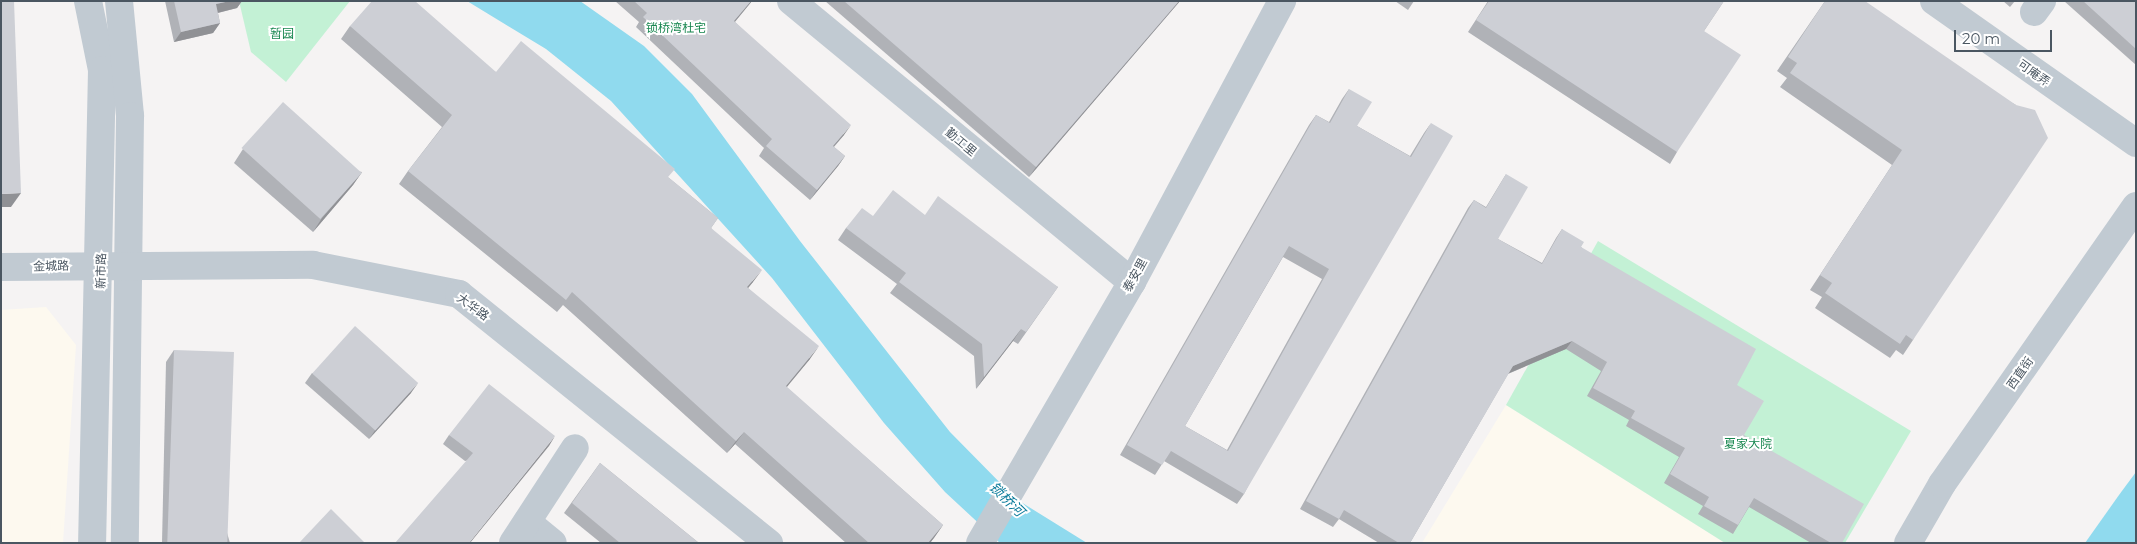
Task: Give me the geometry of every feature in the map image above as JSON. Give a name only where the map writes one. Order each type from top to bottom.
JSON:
[{"type":"street","name":"新市路","points":[[88,1],[102,70],[101,264],[92,543]]},
{"type":"street","points":[[119,1],[130,116],[125,543]]},
{"type":"street","name":"勤工里","points":[[791,1],[1132,282]]},
{"type":"street","name":"泰安里","points":[[980,543],[1132,282],[1282,1]]},
{"type":"street","name":"可庵弄","points":[[1934,1],[2136,143]]},
{"type":"street","name":"西直街","points":[[1908,543],[1942,484],[2136,206]]},
{"type":"street","name":"大华路","points":[[101,264],[313,265],[459,294],[769,543]]},
{"type":"street","name":"金城路","points":[[1,268],[101,264]]},
{"type":"street","points":[[553,543],[520,532],[575,448]]},
{"type":"shaded area","points":[[46,307],[76,345],[63,543],[1,543],[1,310]]},
{"type":"shaded area","points":[[1506,405],[1725,543],[1422,543]]},
{"type":"green space","name":"暂园","points":[[239,1],[350,1],[286,82],[251,52]]},
{"type":"green space","name":"夏家大院","points":[[1598,241],[1911,431],[1845,543],[1725,543],[1506,405]]},
{"type":"water","name":"锁桥河","points":[[467,1],[580,1],[644,46],[692,94],[800,241],[950,432],[1016,499],[1087,543],[1000,543],[945,492],[884,423],[772,278],[611,101],[546,49]]},
{"type":"water","points":[[2136,472],[2136,543],[2085,543],[2119,495]]},
{"type":"building","points":[[1,1],[14,1],[21,193],[1,194]]},
{"type":"building","points":[[174,1],[230,1],[216,4],[220,23],[181,32]]},
{"type":"building","points":[[372,1],[415,1],[496,72],[521,41],[675,169],[668,177],[718,218],[711,228],[762,270],[747,287],[819,346],[786,386],[943,525],[928,543],[869,543],[744,432],[736,441],[572,292],[566,300],[408,171],[452,115],[350,26]]},
{"type":"building","points":[[634,1],[751,1],[734,21],[851,125],[833,146],[845,156],[817,190],[766,146],[772,139],[643,17],[647,13]]},
{"type":"building","points":[[844,1],[1179,1],[1036,167]]},
{"type":"building","points":[[1489,1],[1724,1],[1704,31],[1741,55],[1677,152],[1476,20]]},
{"type":"building","points":[[1825,1],[1865,1],[2016,105],[2035,110],[2048,138],[1913,340],[1906,335],[1900,344],[1825,293],[1832,283],[1820,275],[1902,150],[1790,73],[1797,63],[1788,57]]},
{"type":"building","points":[[2083,1],[2136,1],[2136,49]]},
{"type":"building","points":[[1349,89],[1372,102],[1357,126],[1411,157],[1431,123],[1453,136],[1244,494],[1171,451],[1162,465],[1127,445],[1316,115],[1330,123]],"holes":[[[1289,246],[1329,269],[1228,451],[1185,426]]]},
{"type":"building","points":[[283,102],[362,173],[320,219],[242,148]]},
{"type":"building","points":[[1506,174],[1528,187],[1498,239],[1542,264],[1562,229],[1584,242],[1581,247],[1756,349],[1737,385],[1764,401],[1744,435],[1864,504],[1842,543],[1831,543],[1754,498],[1738,525],[1704,506],[1709,497],[1670,474],[1685,448],[1631,418],[1635,411],[1593,388],[1607,362],[1572,341],[1513,366],[1410,543],[1399,543],[1344,510],[1339,519],[1306,501],[1474,200],[1486,208]]},
{"type":"building","points":[[893,190],[925,215],[938,196],[1058,287],[1026,332],[1021,329],[984,377],[982,344],[899,282],[906,273],[846,228],[862,208],[873,216]]},
{"type":"building","points":[[355,326],[418,383],[375,430],[312,374]]},
{"type":"building","points":[[174,350],[234,352],[227,543],[167,543]]},
{"type":"building","points":[[489,384],[555,436],[469,543],[395,543],[473,453],[449,435]]},
{"type":"building","points":[[600,463],[699,543],[620,543],[572,503]]},
{"type":"building","points":[[331,509],[365,543],[299,543]]},
{"type":"park label","name":"锁桥湾杜宅","points":[[676,28]]}]
